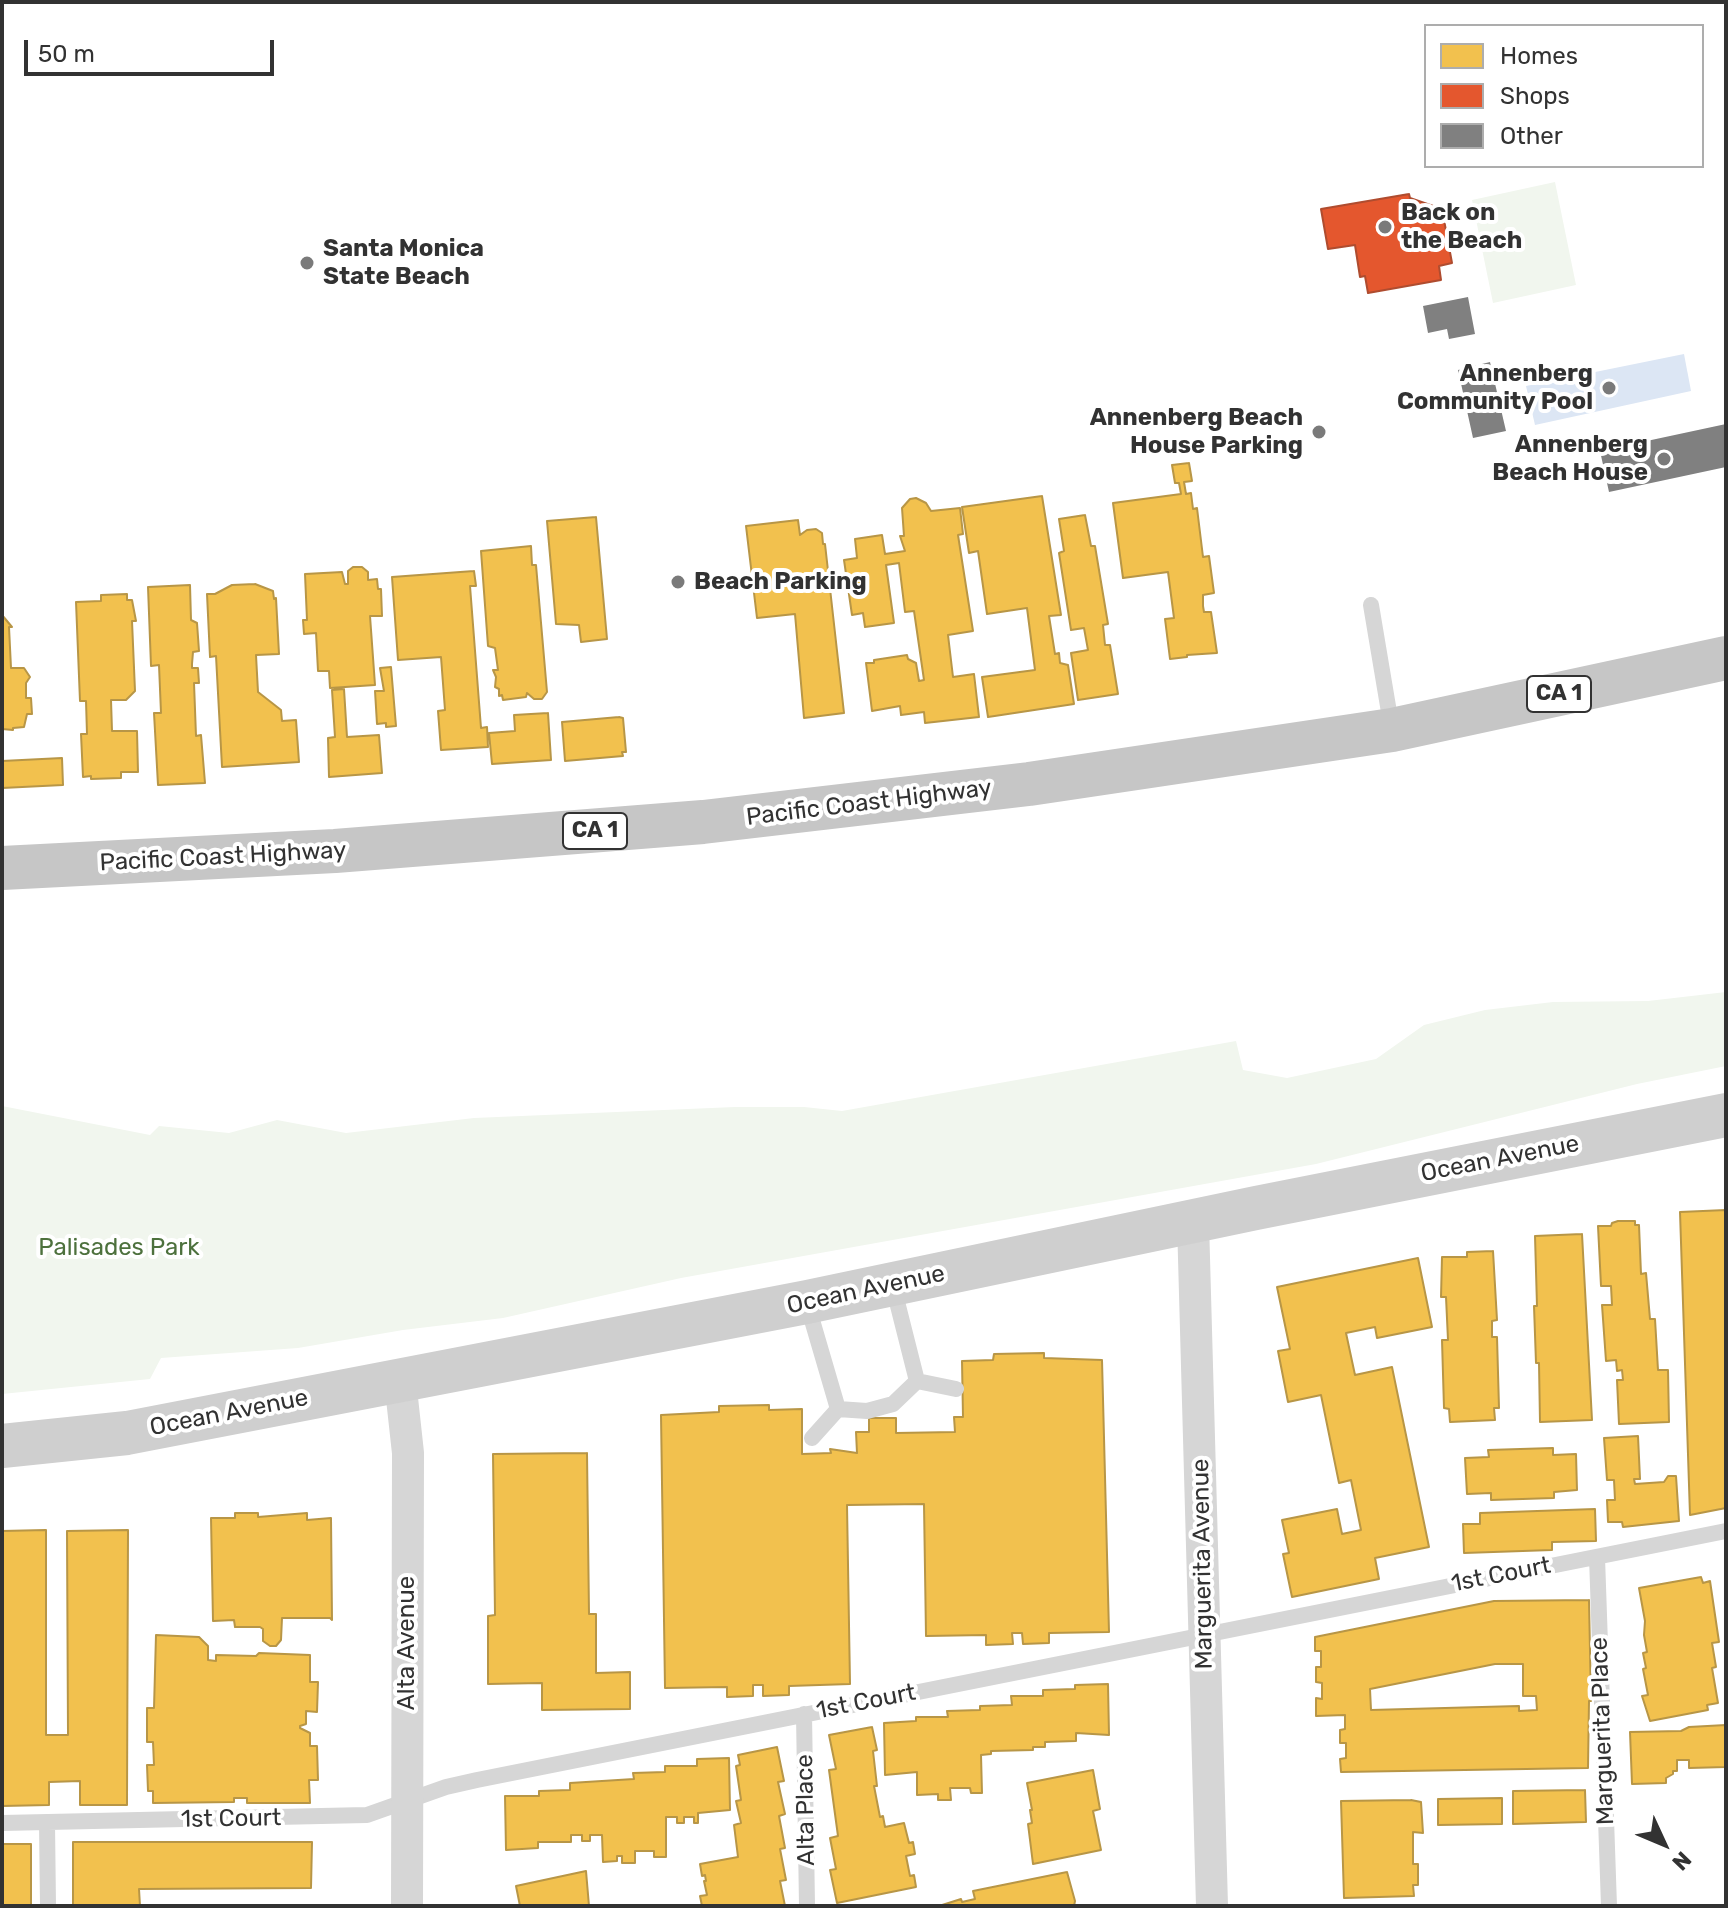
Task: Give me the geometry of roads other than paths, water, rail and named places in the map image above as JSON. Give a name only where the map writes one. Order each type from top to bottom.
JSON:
[{"type":"highway","name":"Pacific Coast Highway","points":[[2,868],[335,851],[703,822],[1029,784],[1392,730],[1726,658]]},
{"type":"main road","name":"Ocean Avenue","points":[[2,1446],[127,1433],[807,1302],[1726,1115]]},
{"type":"street","name":"Marguerita Avenue","points":[[1193,1222],[1212,1906]]},
{"type":"street","name":"Alta Avenue","points":[[400,1380],[408,1453],[407,1906]]},
{"type":"lane","points":[[1371,605],[1392,730]]},
{"type":"lane","points":[[892,1285],[917,1381]]},
{"type":"lane","points":[[807,1302],[838,1409]]},
{"type":"lane","points":[[917,1381],[956,1389]]},
{"type":"lane","points":[[838,1409],[867,1411],[893,1404],[917,1381]]},
{"type":"lane","points":[[812,1438],[838,1409]]},
{"type":"lane","name":"1st Court","points":[[2,1823],[367,1815],[477,1780],[1726,1531]]},
{"type":"lane","name":"Marguerita Place","points":[[1597,1557],[1609,1906]]},
{"type":"lane","name":"Alta Place","points":[[804,1714],[807,1906]]},
{"type":"lane","points":[[47,1823],[48,1906]]},
{"type":"place","name":"Back on the Beach","points":[[1385,227]]},
{"type":"place","name":"Santa Monica State Beach","points":[[307,263]]},
{"type":"place","name":"Annenberg Community Pool","points":[[1609,388]]},
{"type":"place","name":"Annenberg Beach House Parking","points":[[1319,432]]},
{"type":"place","name":"Annenberg Beach House","points":[[1664,459]]},
{"type":"place","name":"Beach Parking","points":[[678,582]]},
{"type":"park label","name":"Palisades Park","points":[[119,1248]]}]
